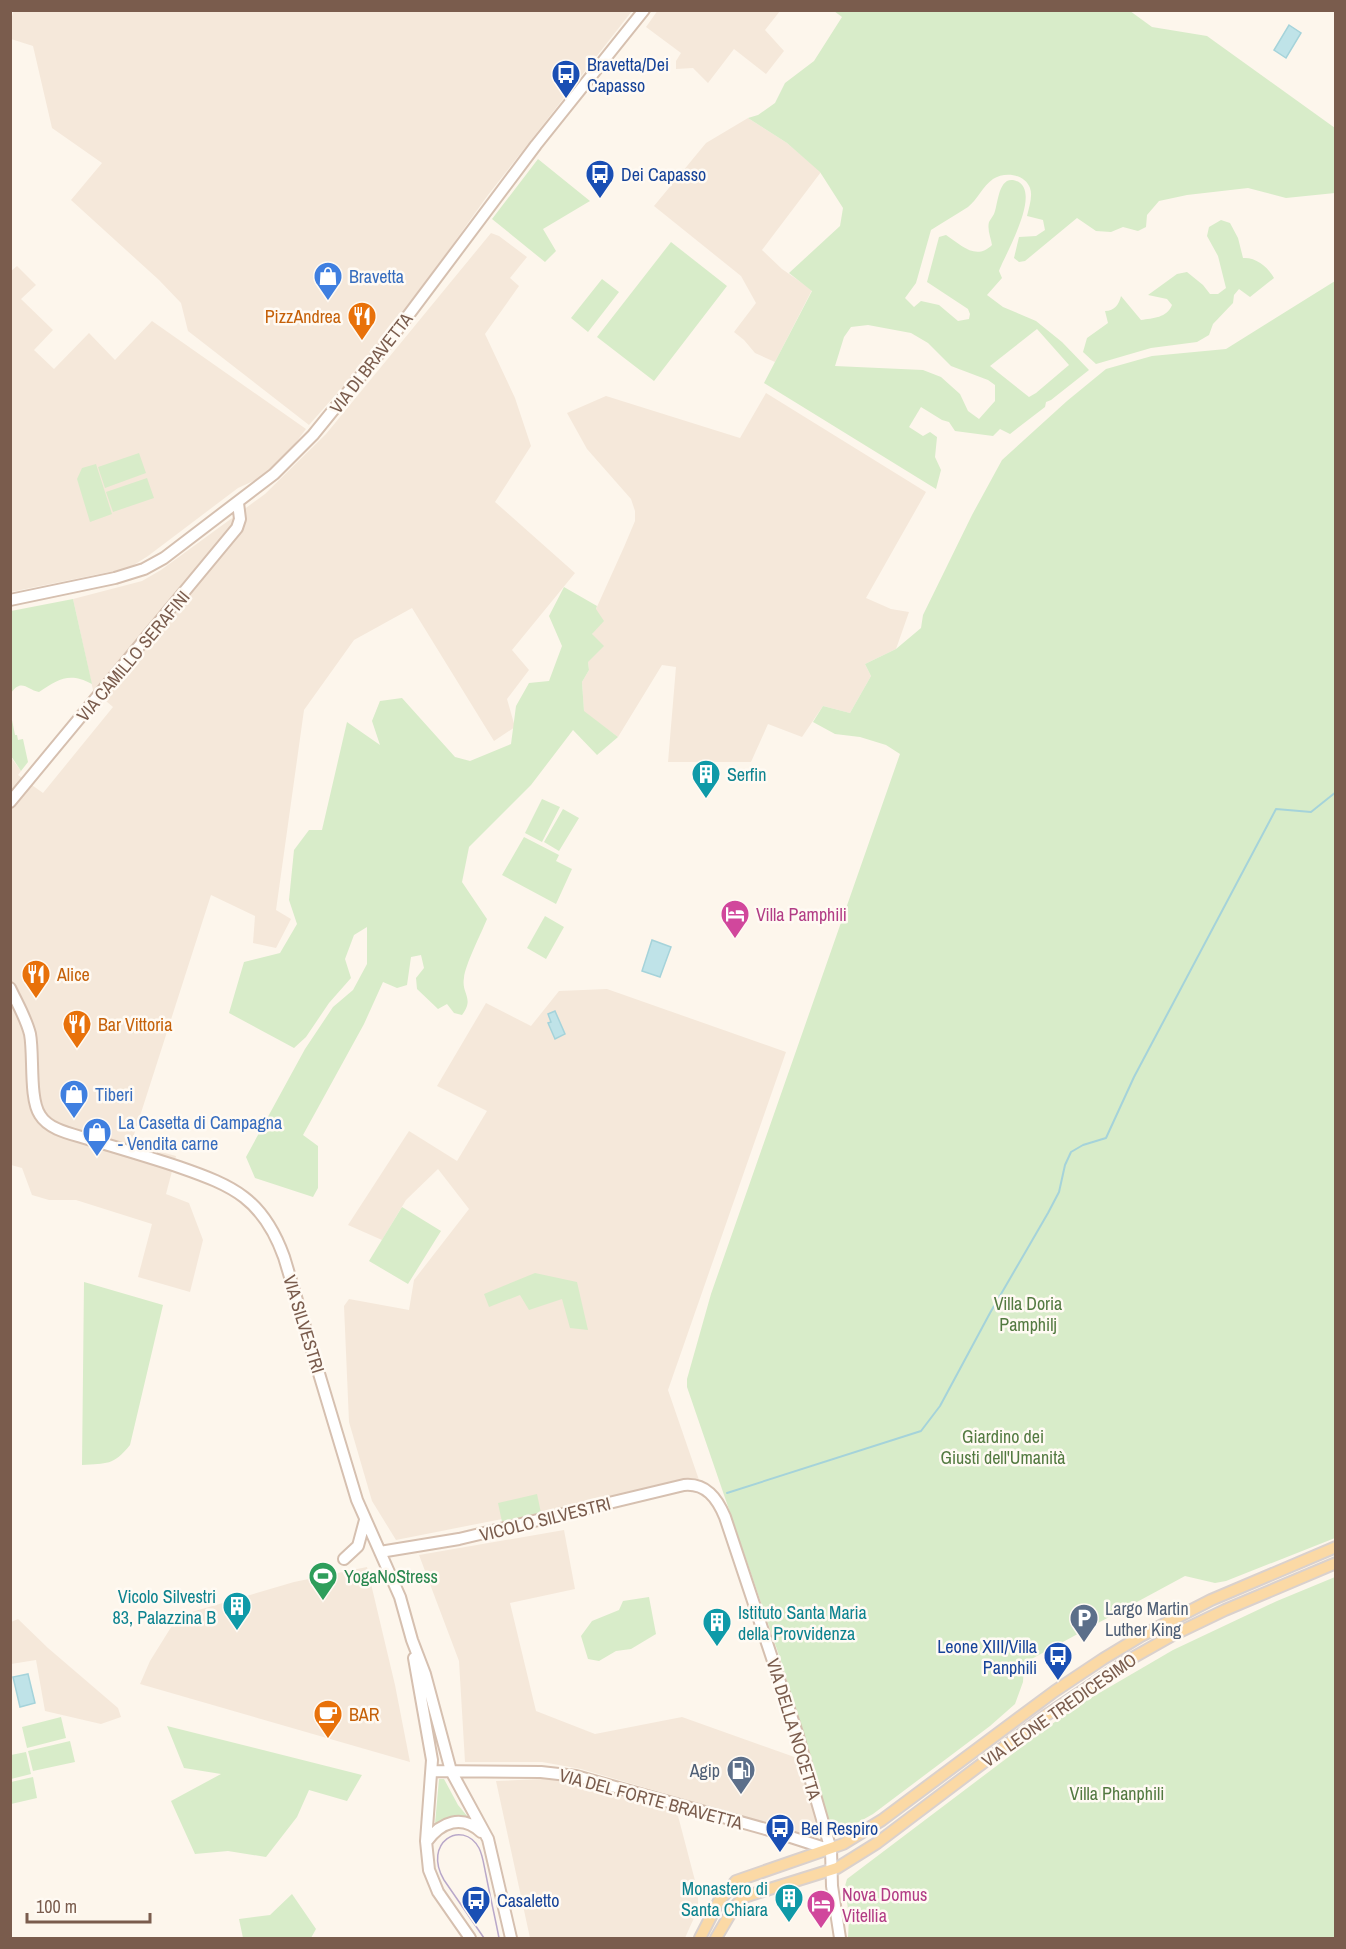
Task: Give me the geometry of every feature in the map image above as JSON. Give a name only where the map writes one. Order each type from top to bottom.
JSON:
[{"type":"main road","name":"VIA DI BRAVETTA","points":[[10,600],[115,578],[144,569],[164,558],[274,474],[324,422],[392,337],[536,146],[644,10]]},
{"type":"main road","name":"VIA CAMILLO SERAFINI","points":[[10,802],[237,528],[240,519],[238,503]]},
{"type":"main road","name":"VIA SILVESTRI","points":[[10,988],[30,1035],[37,1110],[40,1116],[66,1132],[213,1178],[241,1194],[262,1216],[274,1233],[284,1257],[365,1520],[400,1597],[424,1674],[450,1771],[488,1839],[512,1938]]},
{"type":"main road","name":"VICOLO SILVESTRI","points":[[380,1552],[459,1539],[684,1485],[696,1485],[708,1491]]},
{"type":"main road","name":"VIA DELLA NOCETTA","points":[[708,1491],[725,1517],[797,1733],[831,1850],[840,1938]]},
{"type":"main road","points":[[344,1559],[354,1551],[359,1543],[365,1520]]},
{"type":"main road","name":"VIA LEONE TREDICESIMO","points":[[700,1938],[715,1907],[736,1881],[831,1850],[872,1827],[1055,1691],[1141,1636],[1211,1600],[1335,1547]]},
{"type":"main road","name":"VIA LEONE TREDICESIMO","points":[[717,1938],[737,1903],[749,1895],[845,1864],[877,1844],[1045,1716],[1119,1666],[1198,1622],[1335,1563]]},
{"type":"main road","name":"VIA SILVESTRI","points":[[412,1640],[416,1675],[431,1754],[427,1861],[431,1878],[442,1899],[470,1938]]},
{"type":"main road","name":"VIA DEL FORTE BRAVETTA","points":[[432,1771],[541,1772],[576,1776],[769,1830],[831,1850]]},
{"type":"main road","points":[[426,1841],[438,1828],[460,1821],[474,1826],[488,1839]]},
{"type":"shaded area","points":[[14,10],[632,11],[488,195],[386,338],[309,425],[188,331],[181,303],[71,200],[102,163],[52,128],[33,46],[11,39],[11,20]]},
{"type":"shaded area","points":[[658,10],[780,11],[765,30],[784,51],[766,74],[734,49],[708,83],[693,68],[676,69],[676,61],[681,53],[646,27]]},
{"type":"shaded area","points":[[748,118],[787,143],[821,172],[762,250],[782,269],[812,290],[775,362],[755,353],[734,332],[756,303],[741,276],[654,206],[706,143]]},
{"type":"shaded area","points":[[491,233],[499,236],[527,257],[510,278],[519,286],[485,334],[515,398],[531,446],[495,502],[575,573],[512,650],[529,670],[507,699],[515,727],[494,741],[412,608],[354,640],[304,710],[276,910],[291,919],[276,948],[253,943],[255,916],[211,895],[131,1144],[176,1156],[166,1194],[189,1203],[203,1240],[190,1292],[138,1277],[152,1224],[76,1200],[49,1200],[32,1195],[22,1168],[11,1165],[10,756],[21,771],[18,775],[43,793],[113,707],[93,690],[73,599],[142,581],[161,570],[265,494],[326,434]]},
{"type":"shaded area","points":[[17,266],[36,285],[21,299],[53,330],[34,350],[54,369],[89,333],[115,360],[152,321],[306,429],[285,457],[262,477],[238,488],[129,568],[11,592],[10,272]]},
{"type":"shaded area","points":[[766,393],[926,492],[866,598],[891,609],[909,612],[896,649],[865,664],[871,676],[850,713],[823,706],[802,737],[768,724],[751,762],[668,762],[676,667],[662,665],[618,737],[584,712],[582,682],[589,670],[588,662],[596,609],[635,521],[635,511],[631,499],[587,449],[567,413],[606,396],[740,438]]},
{"type":"shaded area","points":[[607,989],[786,1052],[668,1390],[699,1480],[396,1540],[372,1501],[349,1422],[344,1306],[349,1299],[409,1310],[414,1280],[469,1209],[438,1169],[406,1200],[382,1240],[348,1225],[409,1131],[457,1161],[487,1111],[437,1086],[486,1003],[531,1026],[559,991]]},
{"type":"shaded area","points":[[564,1530],[575,1589],[510,1603],[536,1711],[595,1734],[682,1717],[800,1759],[821,1831],[808,1835],[581,1769],[542,1762],[465,1762],[459,1661],[419,1555]]},
{"type":"shaded area","points":[[367,1567],[395,1685],[410,1762],[140,1684],[150,1661],[178,1616],[294,1582]]},
{"type":"shaded area","points":[[18,1619],[118,1708],[121,1717],[101,1724],[45,1711],[36,1660],[11,1664],[11,1622]]},
{"type":"shaded area","points":[[542,1779],[571,1781],[677,1812],[698,1892],[698,1909],[685,1938],[530,1938],[496,1781]]},
{"type":"green space","points":[[834,11],[1130,11],[1152,27],[1207,36],[1335,128],[1335,193],[1286,198],[1248,188],[1187,195],[1159,201],[1147,215],[1146,227],[1138,231],[1123,227],[1111,232],[1096,231],[1077,218],[1025,261],[1019,262],[1014,258],[1019,237],[1036,236],[1045,230],[1043,220],[1027,216],[1031,191],[1024,180],[1014,175],[1003,175],[993,179],[968,207],[931,230],[916,283],[905,298],[914,307],[921,301],[939,305],[958,321],[969,319],[968,309],[927,282],[939,237],[946,235],[974,252],[986,250],[992,245],[989,222],[994,214],[999,193],[1004,183],[1013,180],[1022,185],[1026,194],[1025,207],[999,271],[1002,278],[987,295],[1003,307],[1036,321],[1062,342],[1089,370],[1046,402],[1045,407],[1010,434],[1000,429],[993,436],[955,431],[949,422],[921,407],[909,427],[923,436],[930,432],[937,437],[935,457],[941,470],[936,489],[764,383],[812,291],[789,273],[840,226],[843,208],[820,172],[787,143],[748,118],[758,115],[775,103],[785,83],[814,61],[842,17]],"holes":[[[868,325],[911,333],[928,343],[951,366],[988,380],[995,385],[995,401],[979,419],[968,411],[960,394],[941,377],[923,370],[835,366],[844,337],[851,327]],[[1037,329],[1069,365],[1029,397],[990,366]]]},
{"type":"green space","points":[[538,159],[590,201],[543,229],[556,251],[545,262],[492,219]]},
{"type":"green space","points":[[1221,220],[1230,223],[1238,238],[1243,258],[1252,259],[1261,264],[1274,278],[1250,297],[1239,289],[1234,295],[1233,303],[1213,324],[1209,335],[1197,342],[1151,348],[1096,364],[1083,352],[1087,338],[1108,323],[1105,311],[1116,306],[1121,296],[1141,320],[1167,313],[1172,305],[1167,299],[1148,295],[1177,274],[1187,272],[1210,294],[1218,294],[1226,288],[1218,256],[1207,236],[1209,227]]},
{"type":"green space","points":[[671,242],[727,286],[654,381],[597,337]]},
{"type":"green space","points":[[602,279],[619,292],[588,332],[571,318]]},
{"type":"green space","name":"Villa Doria Pamphilj","points":[[1335,281],[1335,1538],[1226,1581],[1215,1583],[1185,1576],[1024,1663],[1023,1682],[1015,1704],[990,1726],[873,1814],[832,1834],[782,1664],[687,1387],[687,1379],[711,1294],[900,754],[886,745],[860,737],[835,734],[813,722],[823,706],[850,713],[871,676],[865,664],[896,649],[921,628],[923,615],[1002,460],[1067,401],[1106,369],[1152,356],[1226,349]]},
{"type":"green space","points":[[139,453],[146,473],[105,488],[98,467]]},
{"type":"green space","points":[[96,464],[112,514],[90,522],[77,479],[82,468]]},
{"type":"green space","points":[[147,478],[154,498],[113,512],[106,492]]},
{"type":"green space","points":[[564,587],[597,606],[596,609],[604,621],[592,634],[604,646],[588,662],[589,670],[582,682],[584,711],[618,737],[597,755],[573,730],[531,785],[469,847],[462,882],[487,919],[465,972],[464,983],[468,1000],[466,1009],[462,1015],[454,1013],[447,1004],[438,1009],[417,989],[416,978],[424,968],[421,955],[411,957],[407,985],[397,988],[383,982],[364,1024],[303,1135],[318,1146],[318,1188],[313,1197],[255,1178],[246,1157],[305,1049],[333,1007],[353,990],[367,964],[367,927],[354,935],[345,959],[351,978],[329,1003],[306,1037],[294,1048],[229,1013],[244,962],[280,953],[297,924],[289,900],[294,850],[309,830],[322,830],[347,722],[380,745],[372,721],[380,701],[402,698],[455,757],[470,761],[511,744],[516,706],[529,683],[549,681],[562,646],[549,616]]},
{"type":"green space","points":[[73,599],[92,684],[77,678],[70,678],[58,681],[39,692],[25,686],[18,686],[11,693],[11,611]]},
{"type":"green space","points":[[10,710],[15,735],[18,740],[23,739],[28,762],[21,771],[11,756]]},
{"type":"green space","points":[[542,799],[560,807],[542,842],[525,833]]},
{"type":"green space","points":[[563,809],[579,818],[559,851],[544,842]]},
{"type":"green space","points":[[524,837],[559,855],[556,861],[572,869],[556,904],[502,875]]},
{"type":"green space","points":[[545,916],[564,927],[546,959],[527,948]]},
{"type":"green space","points":[[402,1207],[441,1231],[408,1284],[369,1261]]},
{"type":"green space","points":[[535,1273],[577,1282],[588,1330],[570,1328],[562,1299],[529,1310],[520,1295],[489,1307],[484,1294]]},
{"type":"green space","points":[[84,1282],[163,1305],[130,1445],[114,1460],[82,1465]]},
{"type":"green space","points":[[537,1494],[541,1513],[502,1522],[498,1503]]},
{"type":"green space","name":"Villa Phanphili","points":[[1335,1577],[1335,1938],[848,1938],[849,1917],[845,1886],[847,1879],[1052,1724],[1089,1699],[1173,1650],[1277,1601]]},
{"type":"green space","points":[[649,1597],[656,1634],[631,1649],[616,1651],[599,1661],[588,1659],[581,1636],[592,1621],[619,1610],[623,1601]]},
{"type":"green space","points":[[61,1717],[66,1738],[27,1748],[22,1727]]},
{"type":"green space","points":[[167,1726],[362,1775],[347,1801],[309,1790],[297,1817],[266,1857],[228,1851],[195,1854],[171,1801],[221,1774],[184,1768]]},
{"type":"green space","points":[[70,1741],[75,1762],[33,1771],[28,1751]]},
{"type":"green space","points":[[26,1752],[31,1774],[11,1779],[11,1755]]},
{"type":"green space","points":[[33,1777],[37,1798],[11,1804],[11,1782]]},
{"type":"green space","points":[[439,1779],[444,1779],[458,1805],[468,1817],[450,1817],[435,1824]]},
{"type":"green space","points":[[292,1894],[316,1929],[311,1938],[243,1938],[239,1919],[270,1915]]},
{"type":"water","points":[[1289,25],[1301,33],[1286,58],[1274,50]]},
{"type":"water","points":[[652,940],[671,947],[660,977],[642,971]]},
{"type":"water","points":[[555,1011],[565,1034],[555,1039],[548,1023],[551,1022],[548,1014]]},
{"type":"water","points":[[28,1674],[35,1703],[20,1707],[13,1677]]},
{"type":"waterway","points":[[727,1493],[921,1431],[940,1406],[1048,1213],[1059,1192],[1065,1165],[1071,1152],[1083,1145],[1106,1138],[1134,1077],[1276,809],[1311,812],[1336,792]]},
{"type":"tram line","points":[[484,1938],[444,1880],[438,1867],[441,1846],[455,1835],[463,1835],[472,1839],[479,1848],[499,1938]]},
{"type":"place","name":"Bravetta/Dei Capasso","points":[[566,100]]},
{"type":"place","name":"Dei Capasso","points":[[600,200]]},
{"type":"place","name":"Bravetta","points":[[328,302]]},
{"type":"place","name":"PizzAndrea","points":[[362,342]]},
{"type":"place","name":"Serfin","points":[[706,800]]},
{"type":"place","name":"Villa Pamphili","points":[[735,940]]},
{"type":"place","name":"Alice","points":[[36,1000]]},
{"type":"place","name":"Bar Vittoria","points":[[77,1050]]},
{"type":"place","name":"Tiberi","points":[[74,1120]]},
{"type":"place","name":"La Casetta di Campagna - Vendita carne","points":[[97,1158]]},
{"type":"place","name":"YogaNoStress","points":[[323,1602]]},
{"type":"place","name":"Vicolo Silvestri 83, Palazzina B","points":[[237,1632]]},
{"type":"place","name":"Largo Martin Luther King","points":[[1084,1644]]},
{"type":"place","name":"Istituto Santa Maria della Provvidenza","points":[[717,1648]]},
{"type":"place","name":"Leone XIII/Villa Panphili","points":[[1058,1682]]},
{"type":"place","name":"BAR","points":[[328,1740]]},
{"type":"place","name":"Agip","points":[[741,1796]]},
{"type":"place","name":"Bel Respiro","points":[[780,1854]]},
{"type":"place","name":"Monastero di Santa Chiara","points":[[789,1924]]},
{"type":"place","name":"Casaletto","points":[[476,1926]]},
{"type":"place","name":"Nova Domus Vitellia","points":[[821,1930]]},
{"type":"park label","name":"Giardino dei Giusti dell'Umanità","points":[[1003,1446]]}]
